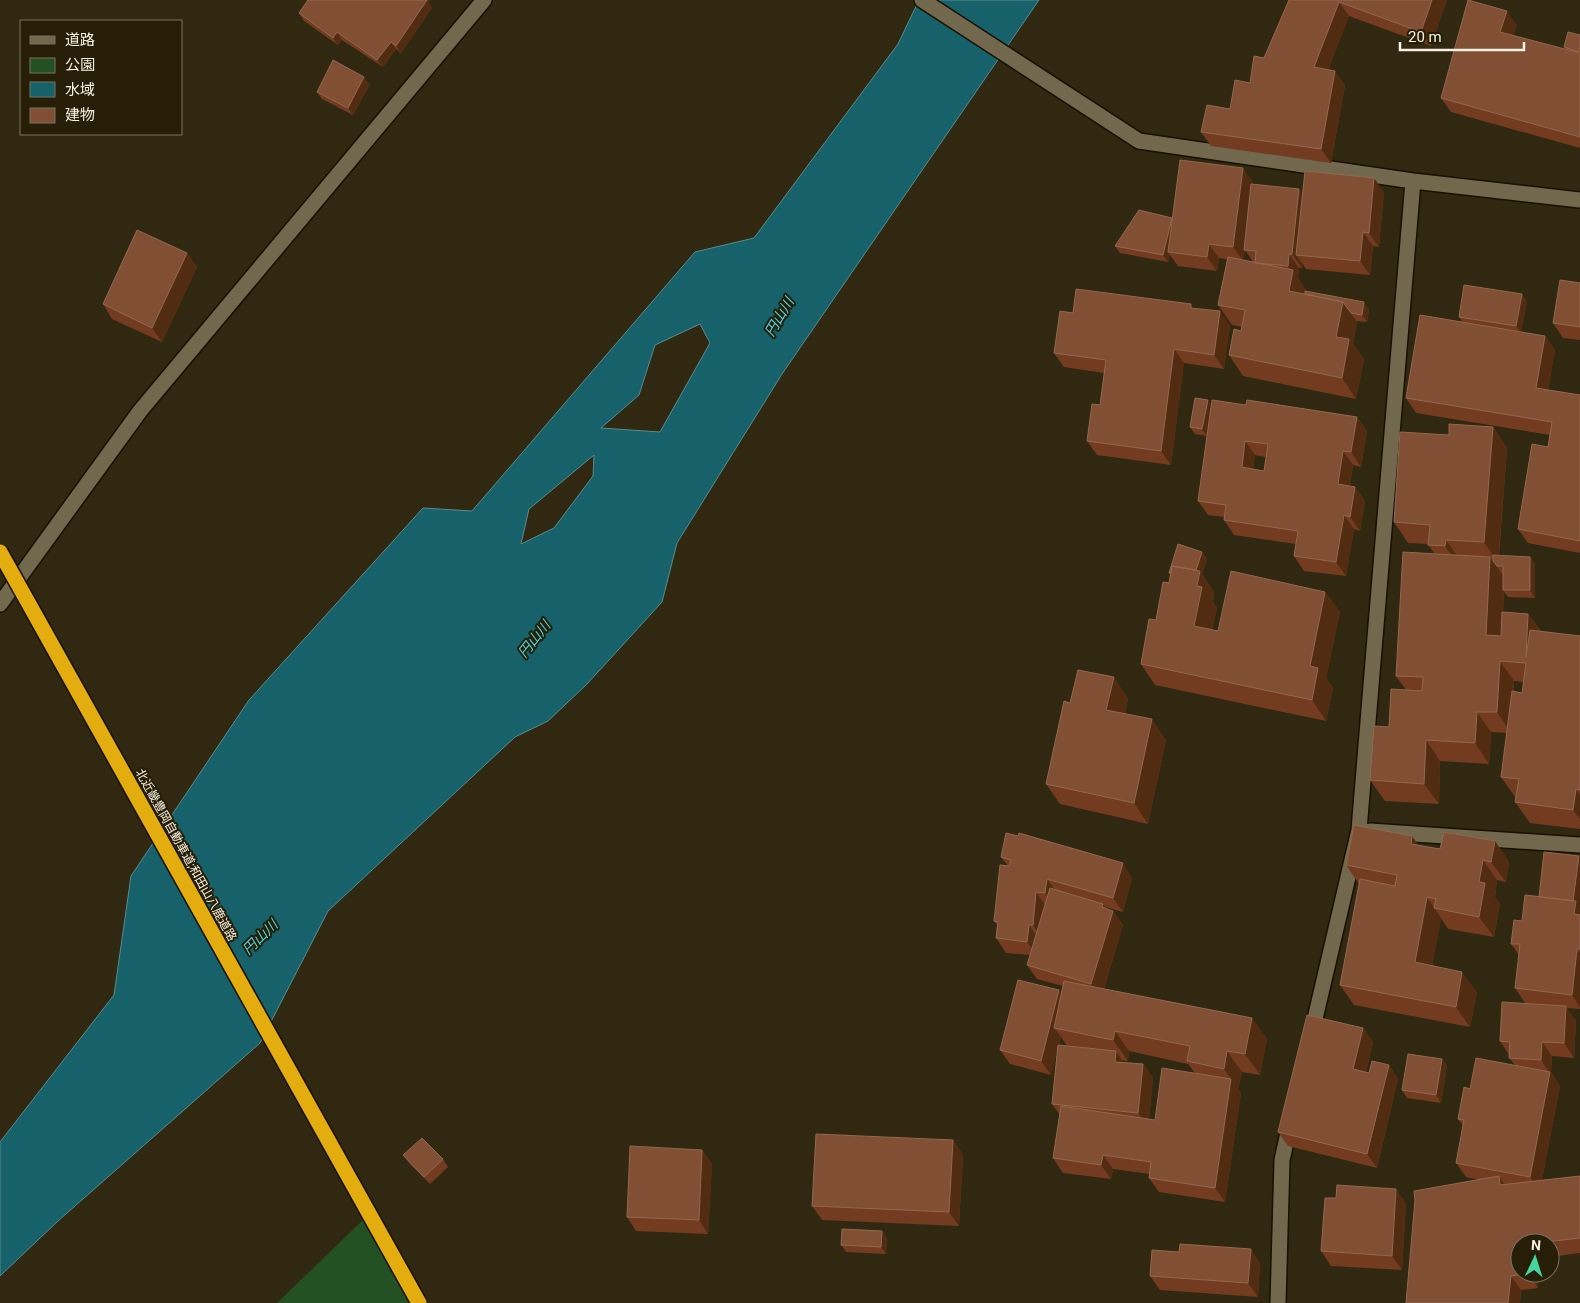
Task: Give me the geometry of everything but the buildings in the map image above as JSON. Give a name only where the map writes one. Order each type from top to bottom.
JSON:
[{"type":"highway","name":"北近畿豊岡自動車道;和田山八鹿道路","points":[[0,552],[419,1303]]},
{"type":"street","points":[[0,604],[140,411],[484,0]]},
{"type":"street","points":[[922,0],[1139,141],[1413,181],[1580,200]]},
{"type":"street","points":[[1307,1054],[1359,830],[1413,181]]},
{"type":"street","points":[[1359,830],[1580,845]]},
{"type":"street","points":[[1278,1303],[1282,1160],[1293,1112]]},
{"type":"green space","points":[[364,1219],[414,1303],[277,1303]]},
{"type":"water","name":"円山川","points":[[919,0],[1039,0],[782,374],[677,543],[662,602],[587,684],[548,721],[515,737],[328,911],[260,1043],[58,1221],[0,1276],[0,1142],[114,995],[131,876],[249,700],[423,508],[472,511],[695,252],[754,238],[898,44]],"holes":[[[700,324],[710,343],[660,432],[601,428],[639,395],[655,345]],[[594,455],[593,476],[554,528],[521,544],[529,509]]]}]
